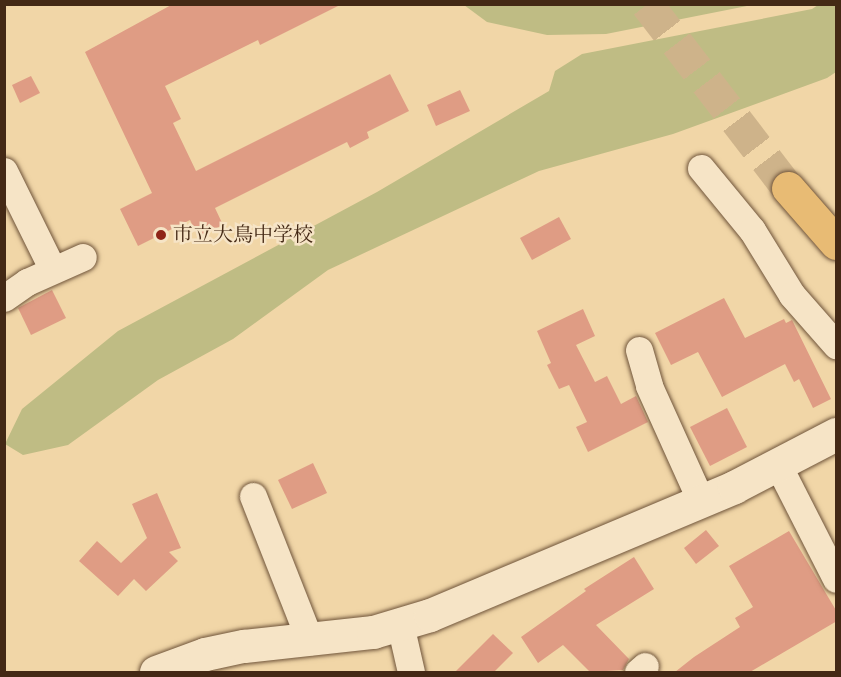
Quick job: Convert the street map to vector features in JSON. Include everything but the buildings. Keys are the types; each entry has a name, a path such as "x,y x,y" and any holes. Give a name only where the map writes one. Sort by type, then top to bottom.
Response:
{"highway":[{"path":"788,188 837,243"}],"street":[{"path":"701,168 752,230 792,295 837,345"},
{"path":"4,171 53,270"},
{"path":"4,298 27,282 83,257"},
{"path":"639,351 649,386 701,501"},
{"path":"156,672 205,654 244,646 310,641 373,632 400,624 499,588 701,501 837,434"},
{"path":"777,464 837,579"},
{"path":"253,496 310,641"},
{"path":"400,624 411,672"}],"shaded area":[{"path":"464,5 752,5 606,34 547,35 487,22"},
{"path":"818,5 836,5 836,72 827,78 673,134 539,171 328,270 233,339 158,380 68,445 23,455 5,444 22,409 118,331 377,192 549,91 555,71 582,54 812,9"}],"tunnel":[{"path":"647,4 788,188"}],"place":[{"name":"市立大鳥中学校","path":"161,235"}]}
